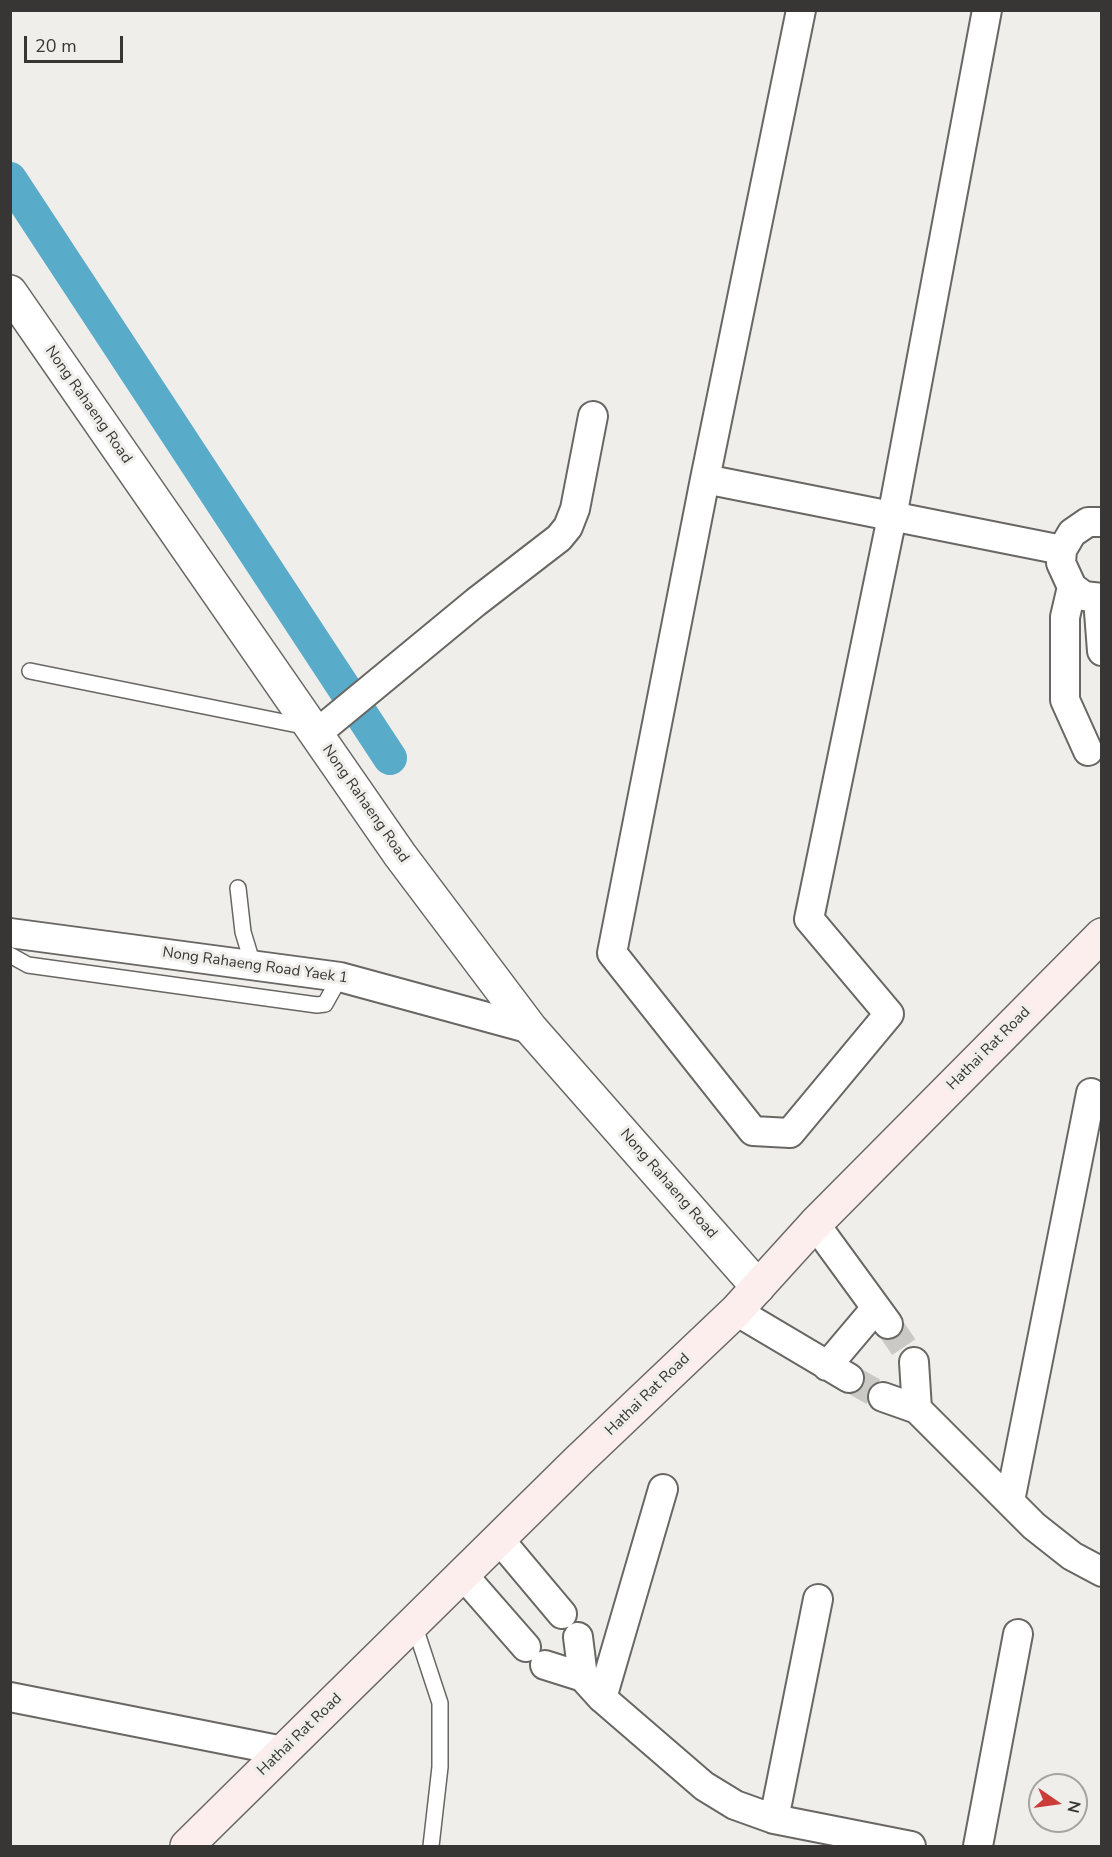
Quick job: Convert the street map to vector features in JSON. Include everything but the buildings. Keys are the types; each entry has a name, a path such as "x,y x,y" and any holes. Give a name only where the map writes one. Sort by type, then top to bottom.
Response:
{"main road":[{"name":"Hathai Rat Road","path":"186,1846 499,1539 736,1311 815,1224 1101,935"}],"street":[{"path":"801,10 705,478 612,953 753,1131 790,1133 889,1014 809,919 892,517 987,10"},
{"name":"Nong Rahaeng Road","path":"10,292 400,855 531,1029 758,1287"},
{"path":"313,731 559,538 568,527 575,509 593,416"},
{"path":"705,478 1062,550"},
{"path":"1101,522 1088,522 1072,533 1062,550 1061,563 1072,587 1084,596 1100,599 1101,651"},
{"path":"1072,587 1065,617 1065,700 1088,751"},
{"name":"Nong Rahaeng Road Yaek 1","path":"10,933 340,976 531,1029"},
{"path":"1010,1501 1090,1093"},
{"path":"736,1311 838,1372 882,1316 815,1224"},
{"path":"914,1362 917,1409"},
{"path":"883,1397 917,1409 1034,1526 1072,1556 1101,1572"},
{"path":"602,1698 663,1489"},
{"path":"499,1539 562,1614"},
{"path":"462,1575 536,1656 583,1677 602,1698 704,1786 735,1805 774,1819 911,1846"},
{"path":"774,1819 818,1599"},
{"path":"978,1846 1018,1634"},
{"path":"578,1637 583,1677"},
{"path":"10,1697 284,1751"}],"lane":[{"path":"30,671 313,731"},
{"path":"238,888 243,932 253,965"},
{"path":"10,955 28,965 317,1005 325,1004 340,976"},
{"path":"414,1624 440,1703 440,1767 431,1846"}],"waterway":[{"path":"10,179 390,758"}],"tunnel":[{"path":"888,1324 914,1362"},
{"path":"849,1378 883,1397"}]}
